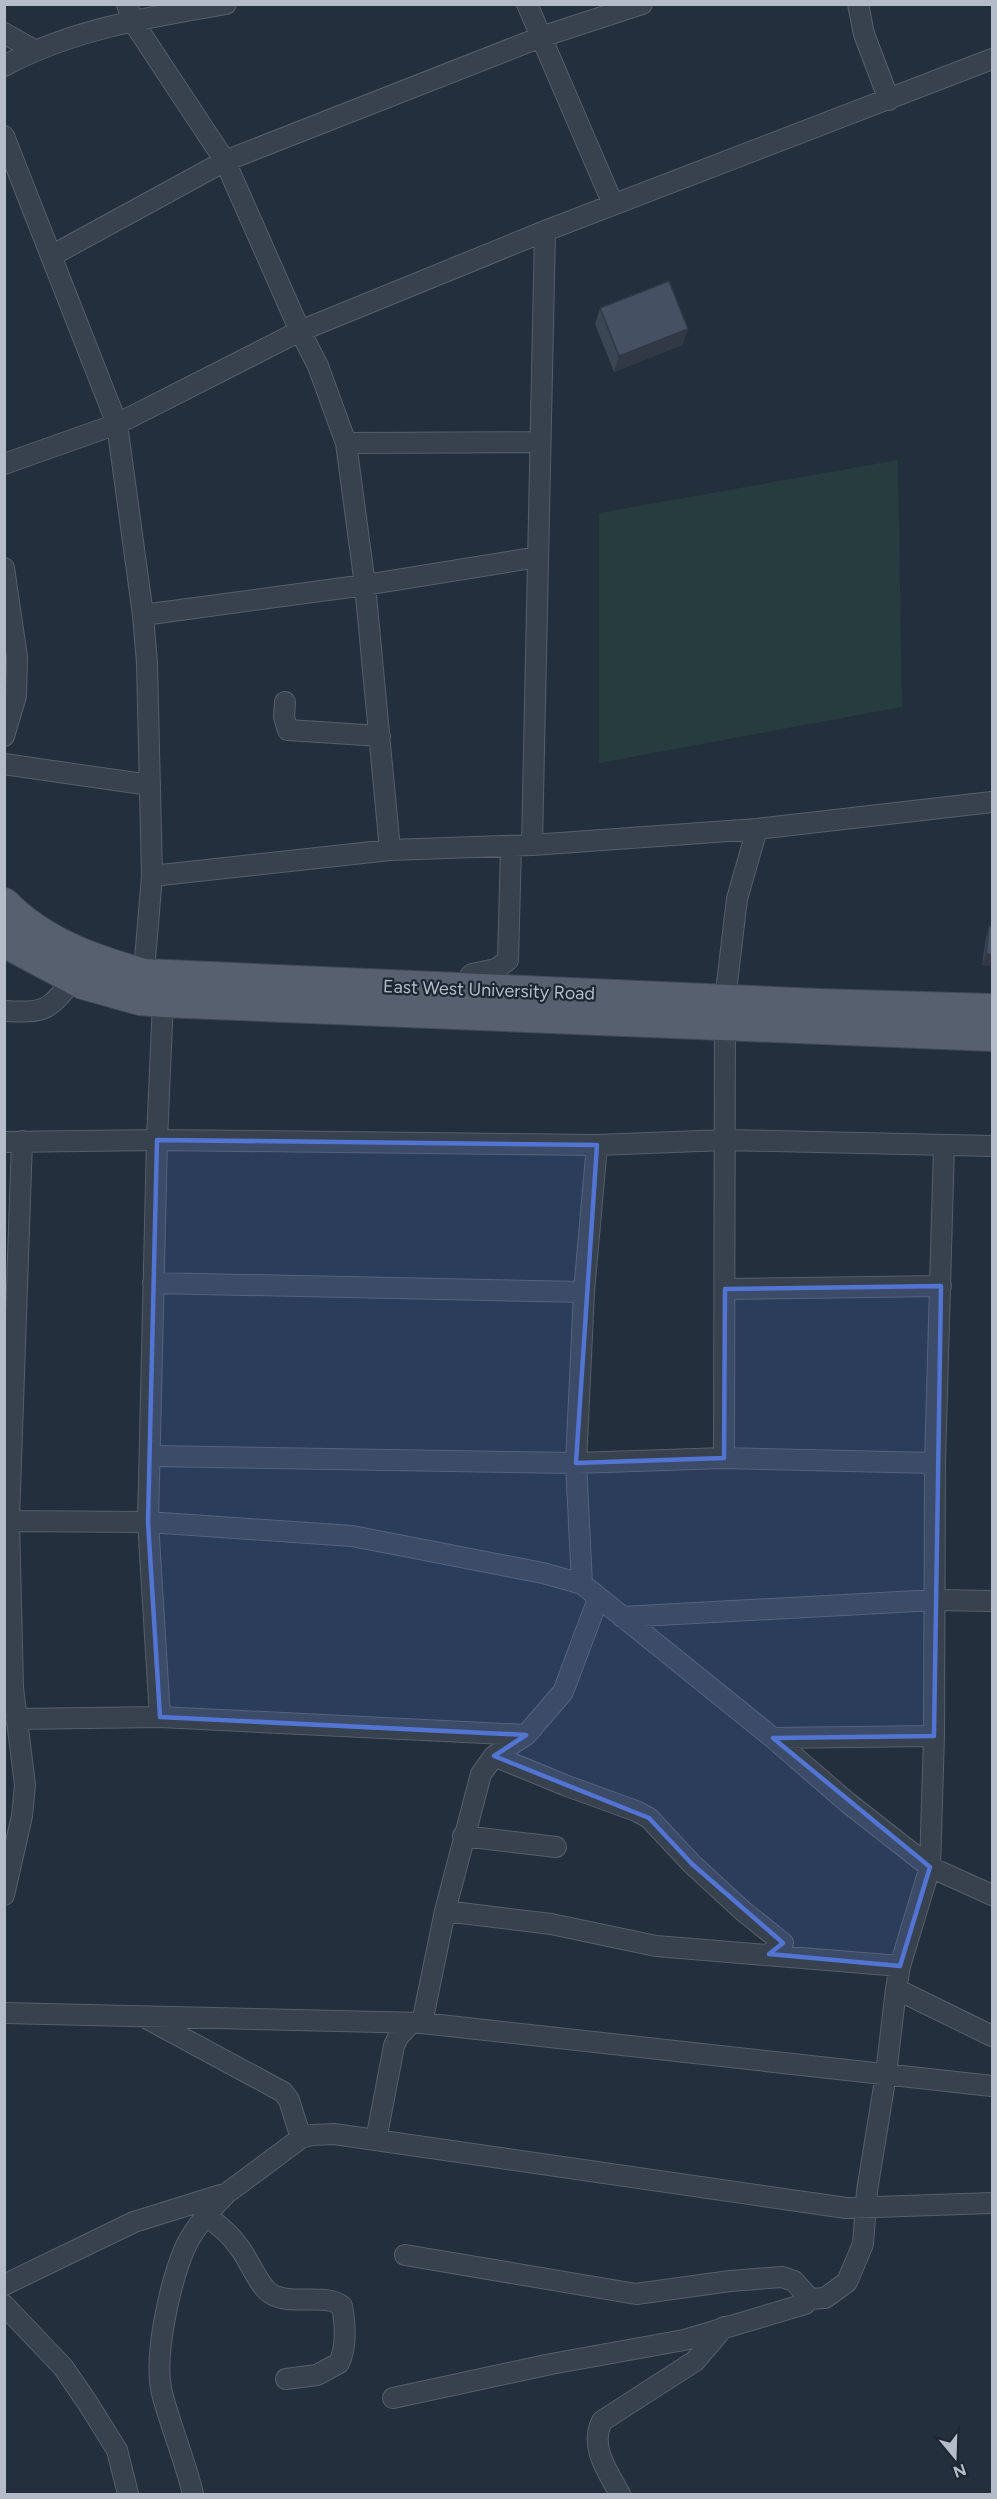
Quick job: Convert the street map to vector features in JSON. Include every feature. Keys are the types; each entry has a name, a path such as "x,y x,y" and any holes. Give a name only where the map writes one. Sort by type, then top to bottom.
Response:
{"main road":[{"name":"East West University Road","path":"4,904 47,939 113,966 149,991 725,1012 993,1010"},
{"name":"East West University Road","path":"4,941 74,979 106,991 461,988 993,1035"}],"street":[{"path":"4,66 34,50 130,12 226,4"},
{"path":"527,4 613,204"},
{"path":"51,256 225,161 541,37 642,4"},
{"path":"858,4 864,34 889,100"},
{"path":"130,12 225,161 300,331 318,366 346,443 365,585 390,850"},
{"path":"4,33 34,50"},
{"path":"4,464 117,424 300,331 613,204 993,59"},
{"path":"4,136 117,424 143,615 152,876 149,991 157,1140 148,1522 160,1717"},
{"path":"532,845 545,231"},
{"path":"346,443 540,442"},
{"path":"143,615 365,585 538,556"},
{"path":"4,568 17,657 16,696 4,736"},
{"path":"285,702 284,717 288,730 380,736"},
{"path":"4,764 150,785"},
{"path":"152,876 390,850 532,845 757,830 993,802"},
{"path":"724,1458 725,1012 737,898 757,830"},
{"path":"461,988 471,974 496,969 508,960 511,846"},
{"path":"4,1011 38,1012 45,1010 74,979"},
{"path":"6,1883 22,1816 25,1785 13,1729 7,1520 13,1142 157,1140 597,1144 725,1140 993,1146"},
{"path":"582,1584 576,1463 584,1292 597,1144"},
{"path":"393,2398 550,2364 684,2340 805,2304 810,2299 825,2298 847,2282 863,2244 867,2191 886,2074 900,1965 930,1867 934,1736 935,1463 944,1145"},
{"path":"153,1282 584,1292"},
{"path":"725,1290 941,1286"},
{"path":"151,1456 576,1463 724,1458 935,1463"},
{"path":"7,1520 148,1522 352,1536 543,1573 582,1584 773,1738 847,1802 930,1867 993,1895"},
{"path":"376,2140 394,2046 398,2037 417,2023 463,1836 481,1774 494,1756 526,1735 564,1692 598,1599"},
{"path":"622,1617 935,1600 993,1601"},
{"path":"13,1729 160,1717 526,1735"},
{"path":"773,1738 934,1736"},
{"path":"494,1756 649,1818 692,1864 743,1911 783,1943 769,1954"},
{"path":"463,1836 556,1847"},
{"path":"445,1911 551,1924 656,1946 900,1965"},
{"path":"896,1989 993,2036"},
{"path":"4,2013 417,2023 993,2086"},
{"path":"142,2016 283,2092 289,2100 302,2138"},
{"path":"193,2494 184,2457 162,2391 161,2350 168,2301 184,2248 206,2215 227,2193 302,2138 334,2134 846,2208 993,2203"},
{"path":"4,2285 134,2222 227,2193"},
{"path":"206,2215 227,2232 239,2247 268,2293 284,2299 334,2302 342,2306 343,2350 339,2363 317,2375 286,2379"},
{"path":"405,2255 636,2294 730,2281 782,2277 794,2281 810,2299"},
{"path":"4,2305 63,2367 87,2402 117,2451 128,2494"},
{"path":"620,2494 602,2461 596,2442 602,2421 695,2361 724,2327"}],"highlighted area":[{"path":"157,1140 597,1145 576,1463 724,1458 725,1289 941,1286 934,1736 773,1738 930,1867 900,1966 769,1954 783,1943 692,1864 649,1818 494,1756 526,1735 160,1717 148,1522"}],"green space":[{"path":"898,460 902,707 599,763 599,513"}],"building":[{"path":"669,281 688,329 619,356 600,308"},
{"path":"989,926 993,927 993,955 986,954"}]}
